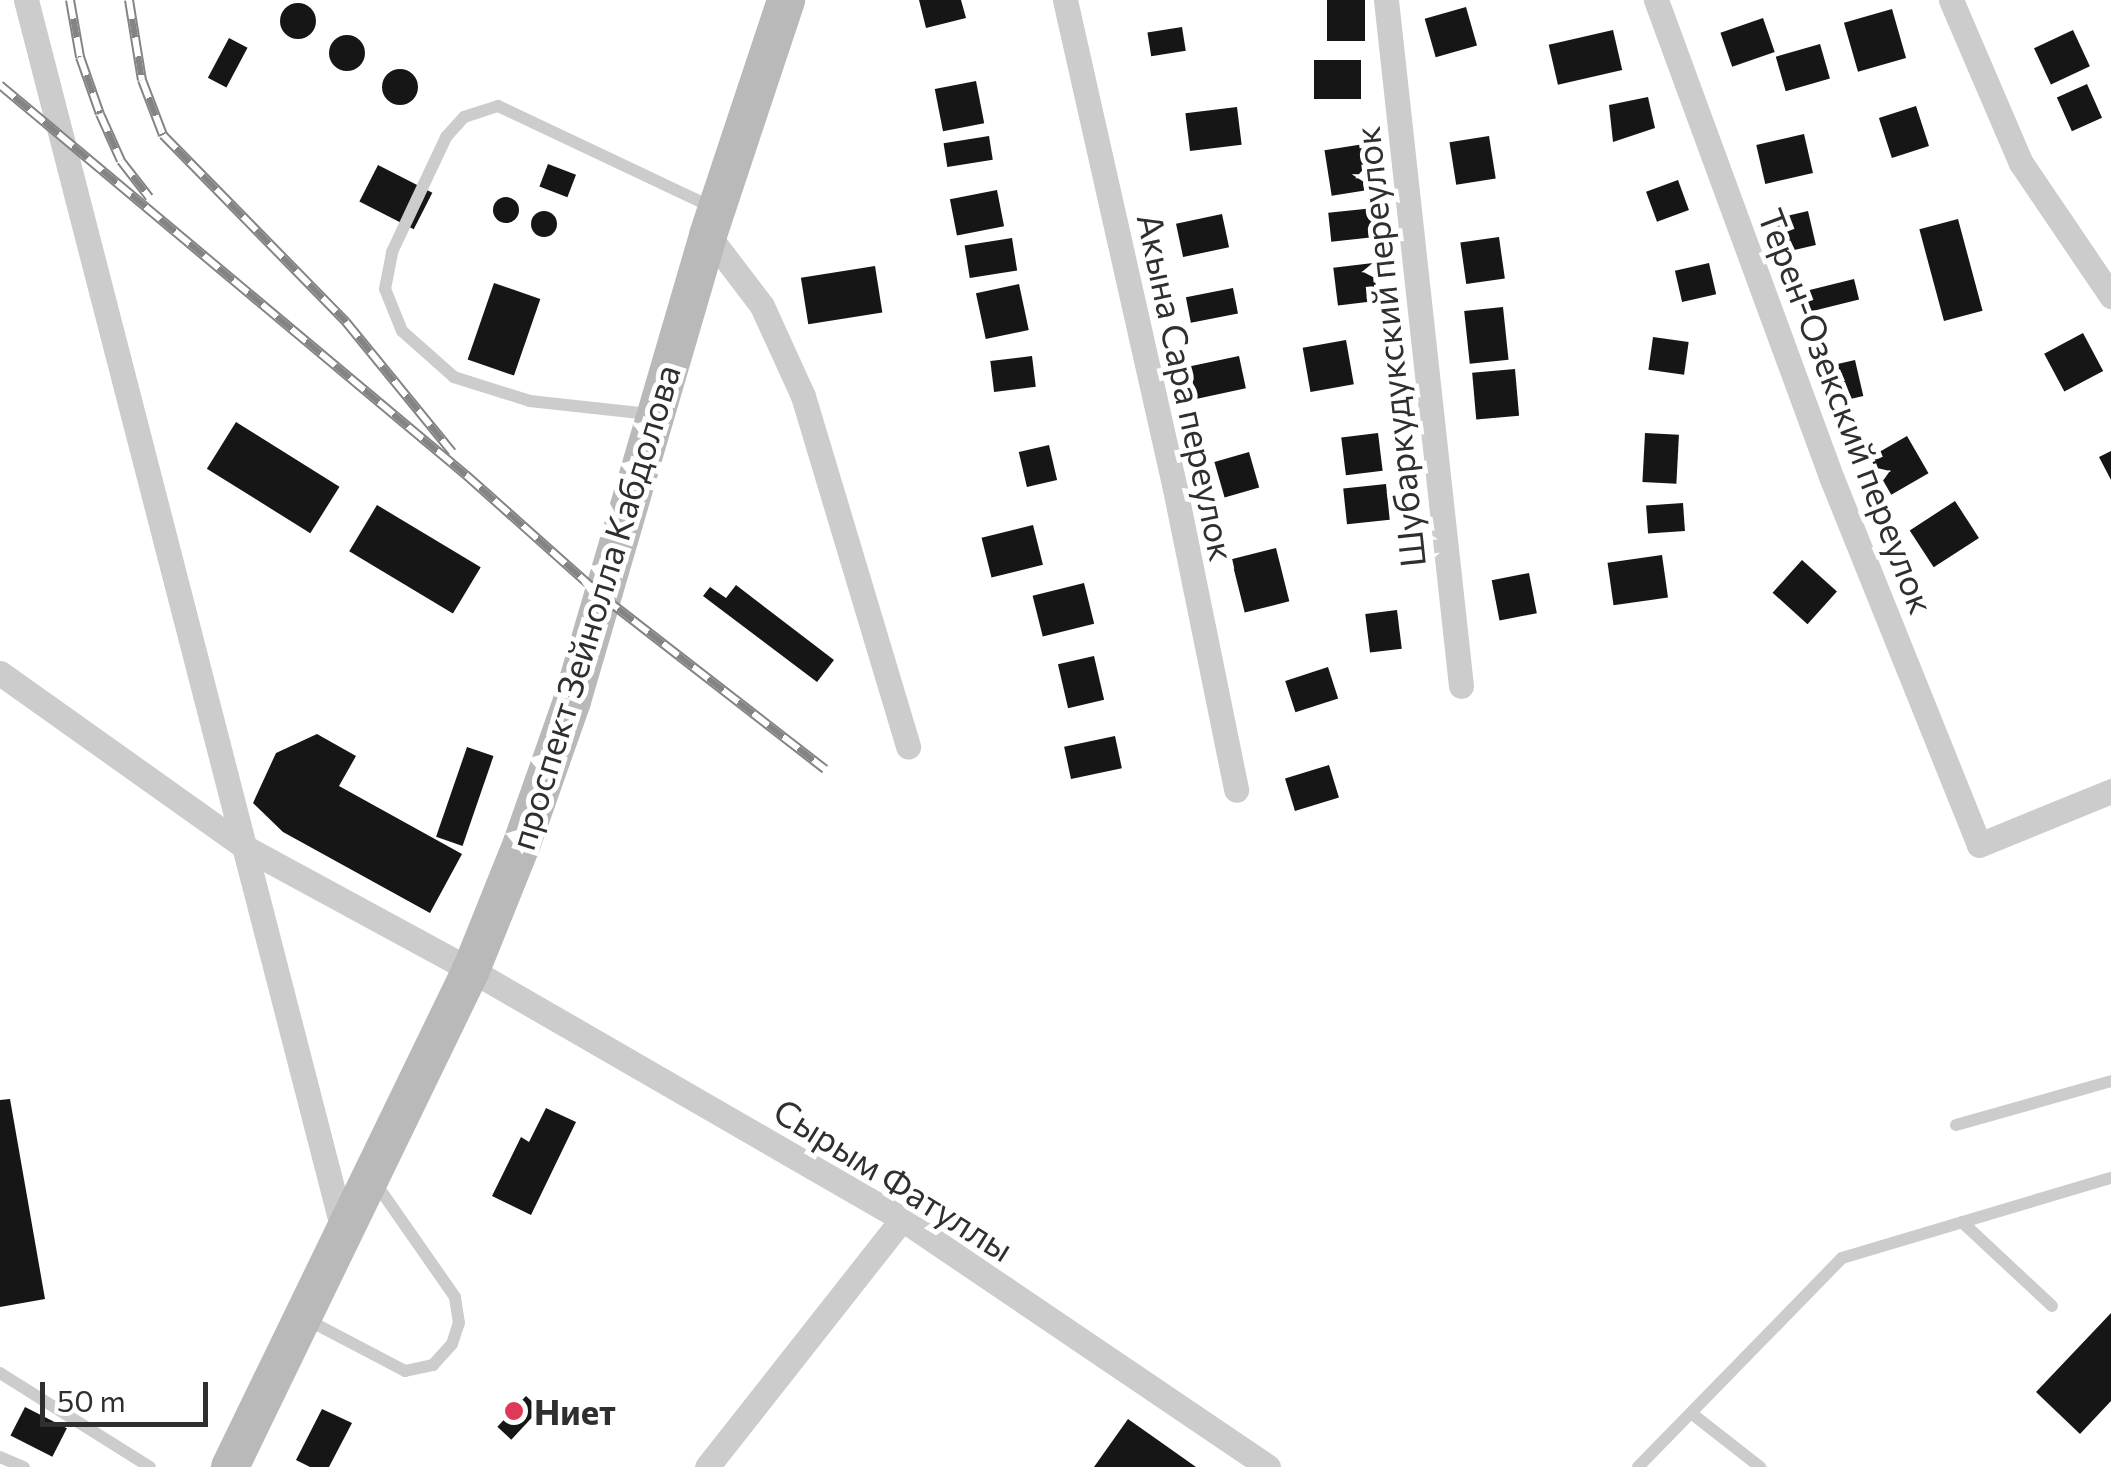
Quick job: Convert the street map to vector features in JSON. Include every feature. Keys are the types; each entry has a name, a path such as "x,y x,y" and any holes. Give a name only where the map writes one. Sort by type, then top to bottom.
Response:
{"main road":[{"name":"проспект Зейнолла Кабдолова","path":"230,1467 471,970 572,701 712,222 786,0"}],"street":[{"path":"26,0 345,1236"},
{"name":"Акына Сара переулок","path":"1065,0 1175,489 1236,790"},
{"name":"Шубаркудукский переулок","path":"1386,0 1461,686"},
{"name":"Терен-Озекский переулок","path":"1656,0 1832,479 1979,845 2111,791"},
{"path":"1951,0 2021,163 2111,296"},
{"path":"712,222 762,306 803,396 908,747"},
{"name":"Сырым Фатуллы","path":"0,673 248,849 471,970 902,1219 1268,1467"},
{"path":"707,1467 902,1219"}],"lane":[{"path":"656,415 530,400 454,376 402,331 385,289 392,252 446,136 464,118 498,106 712,222"},
{"path":"1956,1125 2111,1081"},
{"path":"304,1319 405,1371 434,1365 452,1344 459,1323 455,1297 372,1178"},
{"path":"1638,1467 1842,1258 2111,1178"},
{"path":"1962,1222 2052,1306"},
{"path":"0,1373 150,1467"},
{"path":"1691,1413 1760,1467"},
{"path":"0,1457 24,1467"}],"building":[{"path":"919,0 961,0 966,18 926,28"},
{"path":"1327,0 1365,0 1365,41 1327,41"},
{"path":"298,3 311,8 316,21 311,34 298,39 285,34 280,21 285,8"},
{"path":"1466,7 1477,45 1436,57 1425,19"},
{"path":"1892,9 1906,58 1858,72 1844,23"},
{"path":"1763,18 1775,52 1732,67 1720,33"},
{"path":"1182,27 1186,51 1151,56 1147,32"},
{"path":"1613,30 1622,70 1558,85 1549,45"},
{"path":"2073,30 2090,66 2051,84 2034,48"},
{"path":"347,35 360,40 365,53 360,66 347,71 334,66 329,53 334,40"},
{"path":"229,38 248,48 226,88 208,78"},
{"path":"1820,44 1830,79 1786,91 1776,57"},
{"path":"1314,60 1361,60 1361,99 1314,99"},
{"path":"400,69 413,74 418,87 413,100 400,105 387,100 382,87 387,74"},
{"path":"976,81 984,123 943,131 935,89"},
{"path":"2087,84 2102,118 2072,131 2057,97"},
{"path":"1648,97 1655,128 1613,142 1609,105"},
{"path":"1916,106 1929,146 1892,158 1879,118"},
{"path":"1237,107 1242,145 1190,151 1185,113"},
{"path":"1804,134 1813,173 1765,184 1756,145"},
{"path":"989,136 993,160 947,167 944,143"},
{"path":"1489,136 1496,178 1456,185 1449,142"},
{"path":"1364,144 1371,189 1332,196 1324,150"},
{"path":"548,164 576,175 567,197 539,186"},
{"path":"378,165 432,193 414,229 359,202"},
{"path":"1678,180 1689,210 1657,222 1646,192"},
{"path":"997,190 1004,226 957,235 950,199"},
{"path":"506,197 515,201 519,210 515,219 506,223 497,219 493,210 497,201"},
{"path":"1374,208 1377,237 1331,242 1328,213"},
{"path":"544,211 553,215 557,224 553,233 544,237 535,233 531,224 535,215"},
{"path":"1808,211 1816,245 1773,255 1765,221"},
{"path":"1222,214 1229,247 1183,257 1176,224"},
{"path":"1958,219 1983,311 1944,321 1919,229"},
{"path":"1499,237 1505,279 1466,284 1460,242"},
{"path":"1012,238 1017,271 970,278 965,246"},
{"path":"1373,263 1378,301 1338,306 1333,268"},
{"path":"1709,263 1716,294 1682,302 1675,271"},
{"path":"875,266 882,312 808,324 801,278"},
{"path":"1854,279 1859,299 1806,313 1801,292"},
{"path":"494,283 540,299 514,376 468,360"},
{"path":"1019,284 1029,330 986,339 976,293"},
{"path":"1233,288 1238,314 1191,323 1186,297"},
{"path":"1503,307 1509,360 1470,364 1464,311"},
{"path":"2083,333 2103,371 2064,392 2044,354"},
{"path":"1653,337 1689,342 1684,375 1648,370"},
{"path":"1346,340 1354,384 1310,392 1303,348"},
{"path":"1032,356 1036,387 994,392 990,361"},
{"path":"1239,356 1246,388 1196,399 1189,367"},
{"path":"1855,360 1863,396 1825,405 1817,369"},
{"path":"1515,369 1519,416 1476,420 1472,373"},
{"path":"236,422 339,487 310,533 207,469"},
{"path":"1378,433 1383,471 1346,475 1341,438"},
{"path":"1645,433 1679,435 1676,484 1642,482"},
{"path":"1907,436 1928,473 1891,495 1870,458"},
{"path":"1049,445 1057,480 1027,487 1019,452"},
{"path":"2111,451 2111,480 2099,457"},
{"path":"1249,452 1259,488 1225,497 1214,462"},
{"path":"1386,484 1390,520 1347,524 1343,488"},
{"path":"1955,501 1979,538 1934,567 1910,530"},
{"path":"1683,503 1685,531 1648,534 1646,506"},
{"path":"377,505 481,567 453,614 349,551"},
{"path":"1033,525 1043,565 991,578 982,538"},
{"path":"1276,548 1289,601 1245,612 1231,559"},
{"path":"1662,555 1668,598 1614,605 1608,563"},
{"path":"1802,560 1837,591 1807,624 1773,593"},
{"path":"1529,573 1537,613 1500,620 1492,580"},
{"path":"1084,583 1094,624 1043,637 1033,596"},
{"path":"736,585 834,660 817,682 703,596 710,587 726,598"},
{"path":"1397,610 1402,649 1370,653 1365,614"},
{"path":"1094,656 1104,700 1068,708 1058,664"},
{"path":"1328,667 1338,698 1295,712 1285,681"},
{"path":"317,734 356,756 339,786 462,854 430,913 283,832 253,803 276,753"},
{"path":"1115,736 1122,768 1071,779 1064,747"},
{"path":"467,747 493,756 463,846 436,837"},
{"path":"1329,765 1339,798 1295,811 1285,778"},
{"path":"10,1099 45,1299 0,1307 0,1100"},
{"path":"546,1108 576,1122 531,1215 492,1196 521,1137 529,1142"},
{"path":"2111,1313 2111,1401 2080,1434 2036,1392"},
{"path":"526,1396 540,1409 511,1440 497,1427"},
{"path":"25,1407 67,1428 52,1457 10,1436"},
{"path":"322,1409 352,1423 329,1467 310,1467 296,1460"},
{"path":"1128,1419 1196,1467 1094,1467"}],"railway":[{"path":"70,0 80,57 100,114 121,161 149,197"},
{"path":"129,0 142,80 163,135 346,322 452,452"},
{"path":"0,85 466,475 603,597 825,769"}],"place":[{"name":"Ниет","path":"514,1411"}]}
